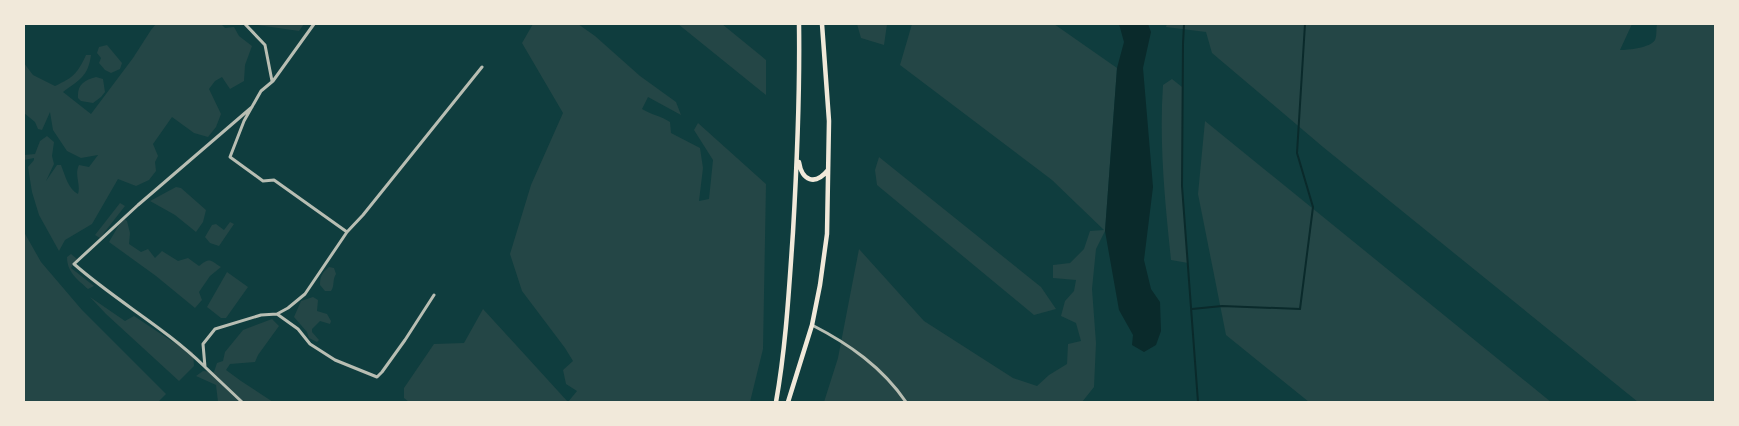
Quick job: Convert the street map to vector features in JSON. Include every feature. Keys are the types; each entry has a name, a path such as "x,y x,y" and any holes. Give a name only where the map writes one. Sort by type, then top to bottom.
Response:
{"main road":[{"path":"776,402 782,373 786,328 797,156 799,24"},
{"path":"788,402 812,325 827,234 829,121 822,24"},
{"path":"797,156 801,172 806,178 815,180 823,176 828,170"}],"street":[{"path":"245,24 265,45 273,81"},
{"path":"314,24 273,81 261,91 244,121 230,157 263,181 274,180 348,232"},
{"path":"204,367 204,344 215,329 261,315 277,314 288,308 305,294 348,232 370,208 482,67"},
{"path":"242,402 173,338 108,292 74,264 138,205 252,107"},
{"path":"277,314 298,329 310,344 335,360 377,377 405,340 434,295"},
{"path":"812,325 840,339 869,360 906,402"}],"shaded area":[{"path":"156,24 221,24 225,28 234,27 239,36 252,46 245,65 244,81 230,89 222,77 215,81 209,89 221,114 216,127 208,137 194,133 172,117 153,144 158,156 155,162 156,171 149,180 136,186 118,179 92,224 65,240 59,251 39,215 32,192 28,167 34,158 24,160 24,155 35,154 40,141 47,136 54,142 52,156 54,164 46,181 57,165 61,165 69,185 78,194 77,172 79,165 89,167 98,155 81,158 67,151 53,130 50,112 42,130 38,129 35,122 24,113 24,63 33,75 55,86 71,77 80,67 86,55 91,55 88,68 82,77 63,92 91,114"},
{"path":"250,24 304,24 299,31"},
{"path":"533,24 578,24 595,36 640,76 676,102 681,115 648,97 642,109 670,122 671,133 700,148 703,168 699,201 709,199 713,160 694,130 698,123 766,184 763,349 750,402 568,402 577,391 566,384 563,370 573,361 522,291 510,254 531,185 563,113 522,43"},
{"path":"678,24 722,24 766,60 766,95"},
{"path":"857,24 887,24 884,45 861,38"},
{"path":"912,24 1054,24 1117,68 1105,231 1096,249 1092,289 1096,343 1094,387 1082,402 824,402 838,358 859,249 924,321 1013,378 1037,386 1049,375 1067,364 1068,344 1081,341 1076,323 1061,316 1065,301 1074,291 1076,280 1053,278 1053,265 1070,263 1084,249 1090,231 1104,230 1052,180 900,65"},
{"path":"1119,24 1148,24 1151,32 1143,68 1153,187 1144,260 1151,289 1160,302 1161,331 1156,345 1144,352 1132,345 1133,335 1119,310 1105,231 1117,68 1124,42"},
{"path":"1167,24 1632,24 1620,50 1628,50 1652,43 1656,38 1657,24 1715,24 1715,402 1638,402 1323,147 1212,53 1206,32 1166,27"},
{"path":"107,45 122,63 120,69 111,73 105,70 99,63 101,58 97,53 99,47"},
{"path":"96,77 103,79 105,92 93,103 81,101 78,98 80,86"},
{"path":"1172,79 1182,87 1182,186 1188,263 1171,260 1163,172 1163,85"},
{"path":"1205,121 1551,402 1309,402 1226,335 1198,194"},
{"path":"879,157 1041,287 1056,309 1034,315 877,185 875,170"},
{"path":"176,187 181,188 206,210 203,222 196,232 175,215 150,201"},
{"path":"120,203 125,206 100,238 95,235"},
{"path":"123,218 127,221 130,233 129,244 141,252 148,249 155,258 162,251 178,261 188,258 199,266 210,260 221,267 210,276 199,292 202,300 195,308 156,276 109,242"},
{"path":"230,222 234,224 219,246 210,243 205,237 212,225 216,224 224,230"},
{"path":"24,232 41,262 82,310 166,394 158,402 24,402"},
{"path":"71,254 77,259 71,268 94,286 88,289 73,275 67,262 67,257"},
{"path":"329,267 334,268 336,274 331,291 325,291 320,285 320,279"},
{"path":"227,272 248,287 226,318 221,318 207,307"},
{"path":"90,297 125,321 134,316 173,342 193,352 194,366 179,381"},
{"path":"313,297 318,300 317,311 327,314 331,321 330,324 320,321 312,329 312,332 319,340 317,342 309,338 307,332 294,317 301,301"},
{"path":"483,309 568,402 409,402 404,398 404,388 434,344 464,343"},
{"path":"272,319 279,326 255,362 230,364 226,370 273,402 218,402 216,385 196,376 203,371 214,372 217,363 223,361 225,352 243,330"}],"waterway":[{"path":"1184,24 1182,186 1198,402"},
{"path":"1192,309 1222,306 1300,309 1313,207 1297,153 1305,24"}]}
